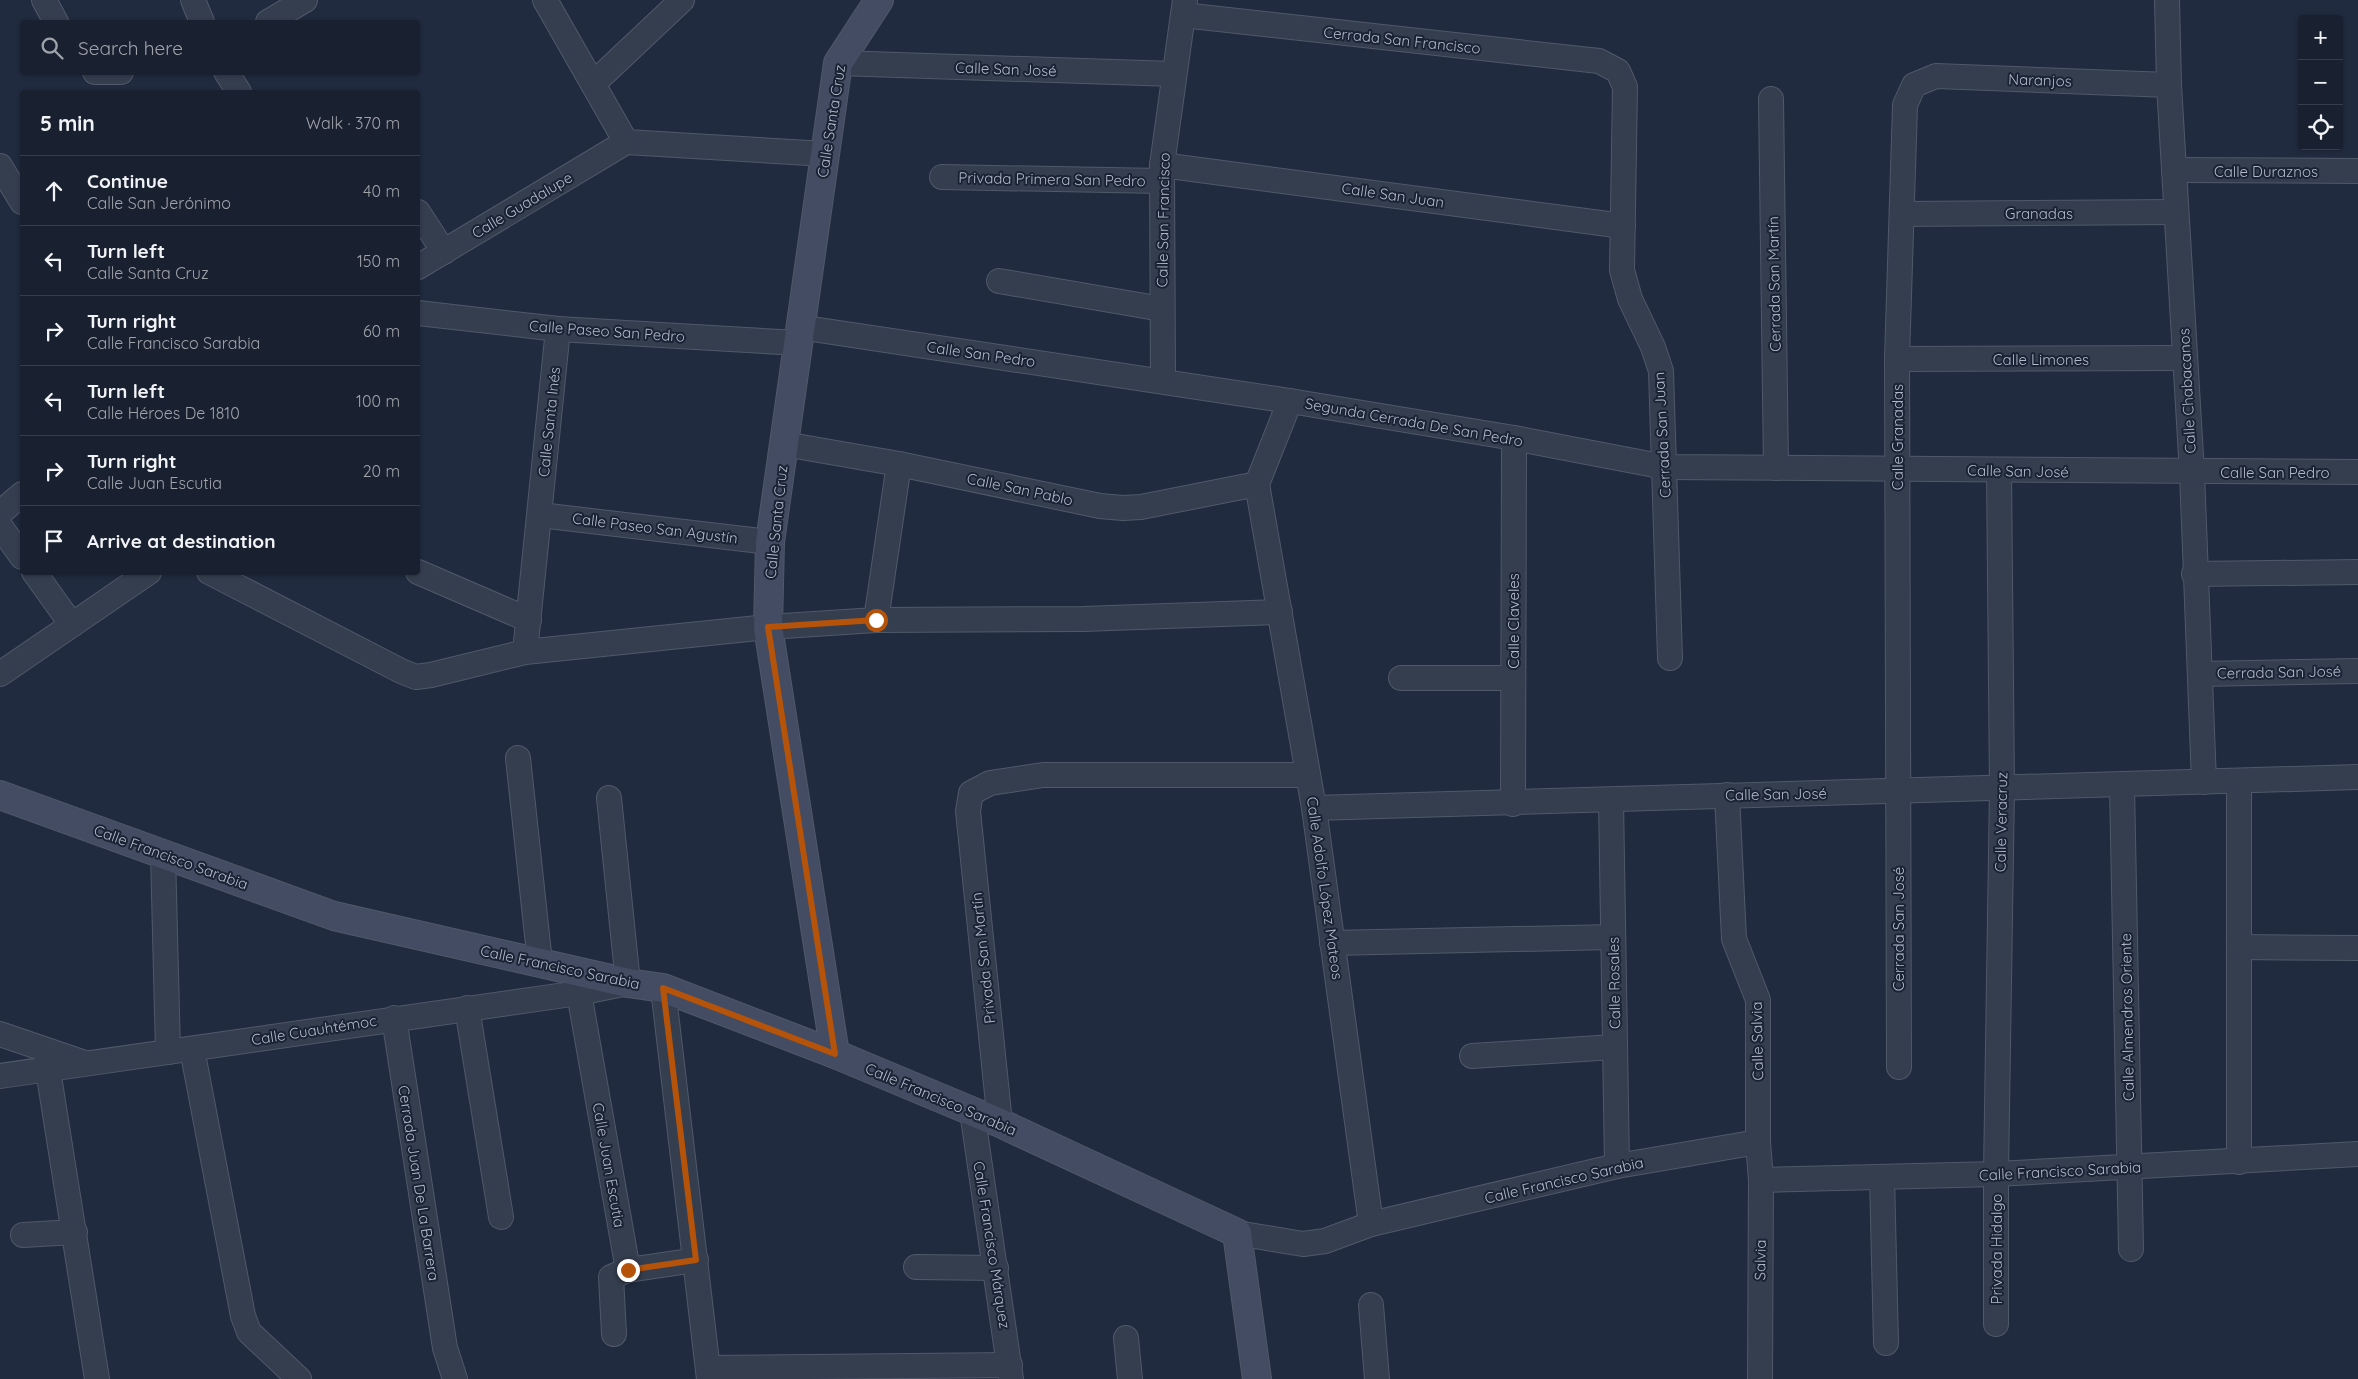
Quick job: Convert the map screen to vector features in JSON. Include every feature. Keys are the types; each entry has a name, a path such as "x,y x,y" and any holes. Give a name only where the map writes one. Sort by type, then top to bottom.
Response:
{"street":[{"path":"44,0 55,20"},
{"path":"193,0 201,20"},
{"path":"271,20 305,0"},
{"path":"545,0 626,142 825,154"},
{"path":"594,83 682,0"},
{"name":"Calle Santa Cruz","path":"835,1054 768,627 770,542 838,63 879,0"},
{"name":"Calle Chabacanos","path":"2166,0 2169,85 2192,472 2194,574 2204,782"},
{"name":"Cerrada San Francisco","path":"1184,8 1599,62 1618,71"},
{"name":"Calle San Francisco","path":"1162,381 1162,173 1184,8"},
{"name":"Calle San José","path":"838,63 1174,74"},
{"name":"Cerrada San Juan","path":"1618,71 1625,87 1622,270 1630,299 1653,347 1660,371 1665,467 1670,658"},
{"path":"228,75 239,90"},
{"name":"Naranjos","path":"1914,85 1936,76 2169,85"},
{"name":"Calle Granadas","path":"1897,792 1897,359 1905,105 1914,85"},
{"name":"Cerrada San Martín","path":"1771,99 1776,468"},
{"name":"Calle Guadalupe","path":"420,266 626,142"},
{"path":"0,166 20,199"},
{"name":"Calle Duraznos","path":"2174,170 2358,172"},
{"name":"Calle San Juan","path":"1162,173 1623,226"},
{"name":"Privada Primera San Pedro","path":"942,177 1162,173"},
{"name":"Granadas","path":"1902,214 2176,212"},
{"path":"420,215 444,252"},
{"path":"999,280 1162,309"},
{"name":"Calle Paseo San Pedro","path":"420,313 558,329 798,335"},
{"name":"Calle Santa Inés","path":"525,652 558,329"},
{"name":"Calle San Pedro","path":"798,335 1162,381"},
{"name":"Calle Limones","path":"1897,359 2185,358"},
{"name":"Segunda Cerrada De San Pedro","path":"1162,381 1290,400 1514,438 1665,467"},
{"path":"1257,484 1290,400"},
{"name":"Calle Claveles","path":"1513,804 1514,438"},
{"name":"Calle San Pablo","path":"784,444 899,464 1100,506 1123,508 1141,507 1257,484"},
{"path":"876,620 899,464"},
{"name":"Calle San José","path":"1665,467 2192,472"},
{"name":"Calle Veracruz","path":"1996,1174 2002,789 1999,470"},
{"name":"Calle San Pedro","path":"2192,472 2358,472"},
{"name":"Calle Adolfo López Mateos","path":"1257,484 1314,808 1371,1224"},
{"path":"0,513 20,496"},
{"name":"Calle Paseo San Agustín","path":"540,515 770,542"},
{"path":"0,526 20,554"},
{"path":"2194,574 2358,572"},
{"path":"420,573 529,620"},
{"path":"36,575 72,625"},
{"path":"0,674 145,575"},
{"path":"215,575 401,672 416,677 431,676 525,652 768,627 876,620 1083,619 1280,612"},
{"name":"Cerrada San José","path":"2200,674 2358,670"},
{"path":"1401,678 1513,678"},
{"path":"518,758 540,963"},
{"name":"Privada San Martín","path":"1000,1122 968,811 971,793 990,783 1043,775 1308,775"},
{"path":"2239,1162 2239,781 2358,777"},
{"name":"Calle San José","path":"1314,808 1513,804 1727,795 1897,792 2239,781"},
{"name":"Calle Almendros Oriente","path":"2122,785 2131,1249"},
{"name":"Cerrada San José","path":"1897,792 1899,1067"},
{"name":"Calle Francisco Sarabia","path":"0,795 334,916 628,983 663,988 835,1054 1000,1122 1237,1233 1303,1244 1326,1241 1371,1224 1617,1166 1758,1142"},
{"name":"Calle Salvia","path":"1727,795 1734,939 1739,958 1758,1000 1758,1142"},
{"path":"609,798 628,983"},
{"name":"Calle Rosales","path":"1611,800 1617,1166"},
{"path":"163,854 168,1052"},
{"path":"1332,943 1613,937"},
{"path":"2239,947 2358,948"},
{"name":"Calle Cuauhtémoc","path":"0,1076 89,1065 394,1018 578,993 628,983"},
{"path":"663,988 708,1373 1011,1372"},
{"name":"Calle Juan Escutia","path":"578,993 628,1270"},
{"path":"467,1008 501,1217"},
{"name":"Cerrada Juan De La Barrera","path":"394,1018 445,1348 455,1379"},
{"path":"0,1034 89,1065"},
{"path":"1472,1056 1614,1047"},
{"path":"192,1049 243,1316 249,1332 299,1379"},
{"path":"48,1070 97,1379"},
{"name":"Calle Francisco Márquez","path":"972,1111 1011,1372"},
{"name":"Salvia","path":"1758,1142 1761,1180 1760,1379"},
{"name":"Calle Francisco Sarabia","path":"1761,1180 1996,1174 2358,1154"},
{"name":"Privada Hidalgo","path":"1996,1174 1996,1324"},
{"path":"1882,1177 1886,1343"},
{"path":"22,1235 75,1232"},
{"path":"1237,1233 1257,1379"},
{"path":"614,1334 611,1277 628,1270 696,1260"},
{"path":"916,1267 996,1268"},
{"path":"1370,1305 1377,1379"},
{"path":"1126,1338 1130,1379"}],"route":[{"path":"628,1270 696,1260 663,988 835,1054 768,627 876,620"}]}
